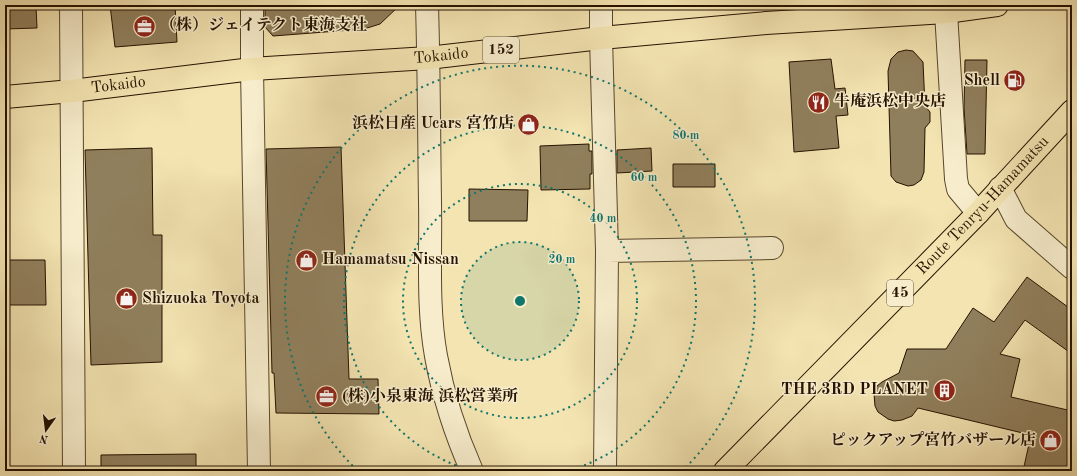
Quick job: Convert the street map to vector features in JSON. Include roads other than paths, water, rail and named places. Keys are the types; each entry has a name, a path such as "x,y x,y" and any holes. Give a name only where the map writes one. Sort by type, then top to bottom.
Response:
{"main road":[{"name":"Tokaido","path":"5,97 72,91 252,69 428,58 600,38 945,8 997,5"},
{"name":"Route Tenryu-Hamamatsu","path":"725,471 978,213 1072,111"}],"street":[{"path":"72,5 74,471"},
{"path":"252,5 259,471"},
{"path":"427,5 433,333 437,362 446,399 461,446 472,471"},
{"path":"600,5 607,251 605,471"},
{"path":"945,8 956,179 958,190 978,213"},
{"path":"1000,188 1016,219 1072,268"},
{"path":"607,251 772,248"}],"place":[{"name":"（株）ジェイテクト東海支社","path":"145,26"},
{"name":"Shell","path":"1015,81"},
{"name":"牛庵浜松中央店","path":"819,102"},
{"name":"浜松日産 Ucars 宮竹店","path":"529,124"},
{"name":"Hamamatsu Nissan","path":"306,260"},
{"name":"Shizuoka Toyota","path":"126,299"},
{"name":"THE 3RD PLANET","path":"944,390"},
{"name":"(株)小泉東海 浜松営業所","path":"327,397"},
{"name":"ピックアップ宮竹バザール店","path":"1051,441"}]}
